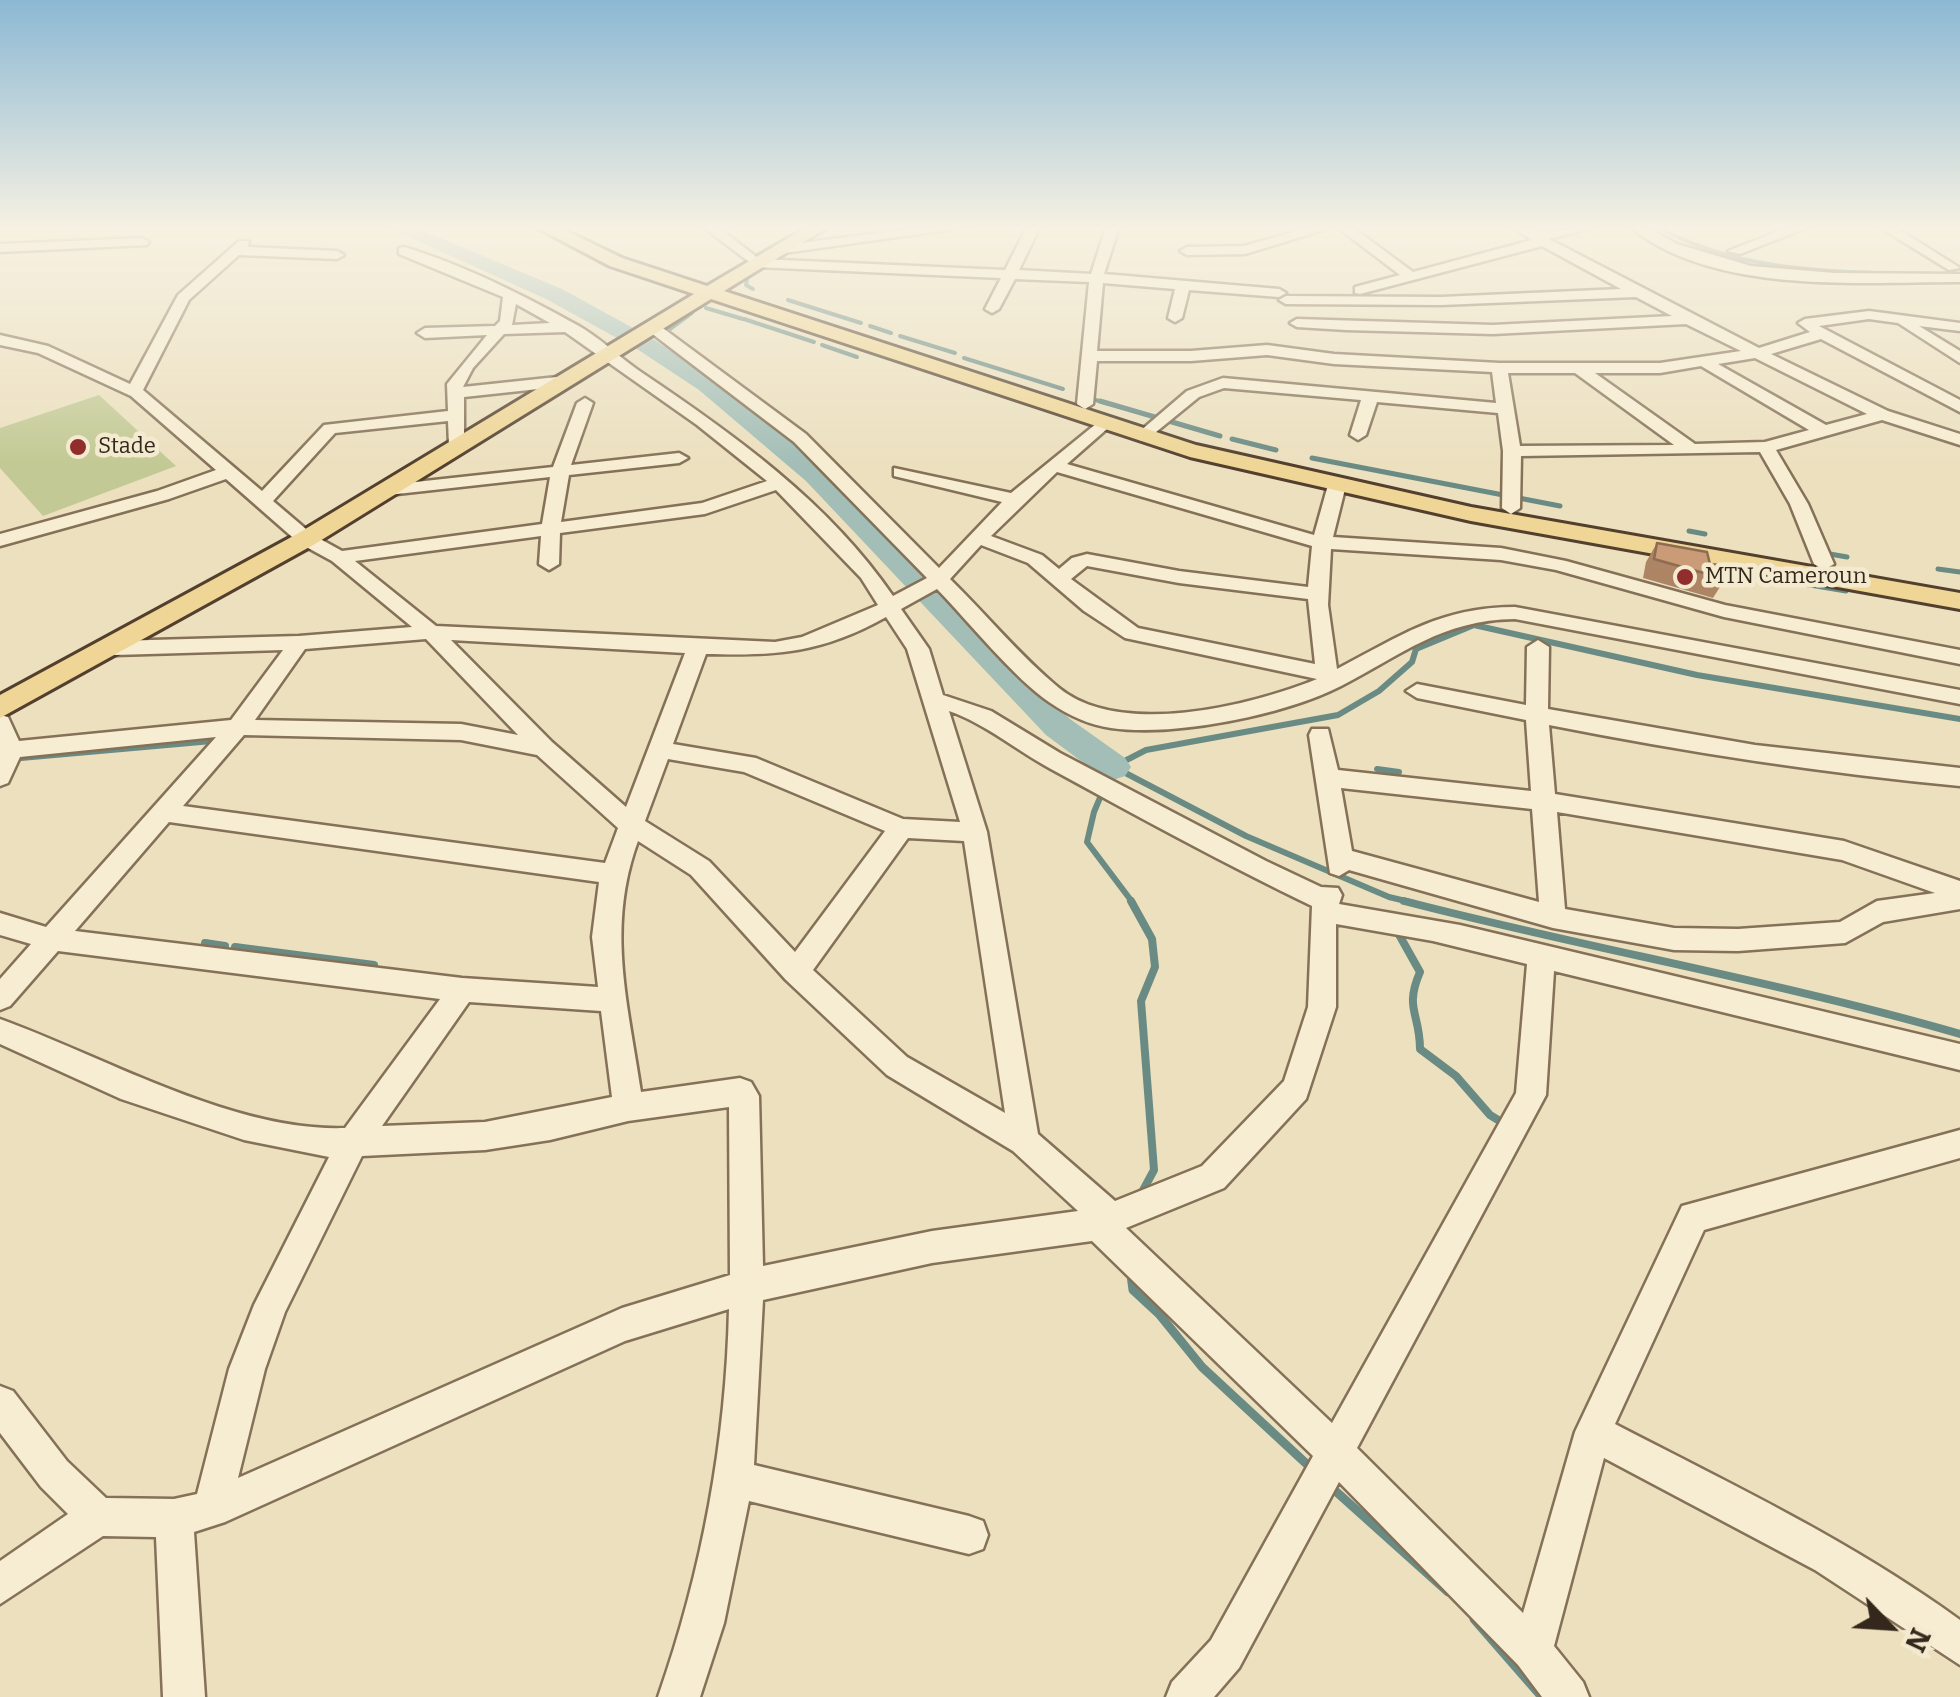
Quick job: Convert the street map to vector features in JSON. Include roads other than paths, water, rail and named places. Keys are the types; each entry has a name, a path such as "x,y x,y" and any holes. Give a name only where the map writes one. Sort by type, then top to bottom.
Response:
{"main road":[{"path":"0,708 115,648 306,539 683,306"},
{"path":"757,306 1102,424 1153,430 1511,508 1824,564 1960,583"},
{"path":"763,306 1337,485 1642,547 1960,601"}],"street":[{"path":"134,392 177,306"},
{"path":"458,444 454,392 467,365 507,322 509,306"},
{"path":"532,306 609,351 780,483 800,509 896,603 936,701 974,832 1024,1141"},
{"path":"1085,404 1095,306"},
{"path":"1175,318 1178,306"},
{"path":"1288,306 1305,354"},
{"path":"1665,306 1882,414 1960,440"},
{"path":"1960,326 1894,317 1845,316 1804,323 1960,407"},
{"path":"1894,317 1960,358"},
{"path":"1297,323 1492,332 1598,328 1688,319"},
{"path":"425,333 570,326"},
{"path":"647,328 800,438 933,582 1051,694 1076,710 1110,721 1176,720 1291,696 1440,620 1488,612 1960,697"},
{"path":"1092,356 1192,356 1246,350 1334,360 1499,368 1660,368 1758,353 1824,333"},
{"path":"0,340 42,349 134,392 306,539 339,557 431,632 544,748 630,824 700,868 796,972 896,1066 1024,1141 1333,1450 1549,1681"},
{"path":"1706,363 1825,432"},
{"path":"1499,368 1512,451 1511,508"},
{"path":"1580,368 1692,450"},
{"path":"454,392 557,382"},
{"path":"1153,430 1193,394 1222,383 1508,409"},
{"path":"1358,435 1370,397"},
{"path":"549,564 550,529 560,472 584,403"},
{"path":"262,502 330,429 454,414"},
{"path":"1512,451 1766,447 1882,414"},
{"path":"115,648 299,643 431,632 698,647 775,649 806,643 836,634 933,582 1015,499 1102,424"},
{"path":"1766,447 1799,504 1824,564"},
{"path":"388,490 679,458"},
{"path":"1056,466 1319,542 1501,554 1558,565 1724,611 1887,640 1960,658"},
{"path":"0,540 163,495 228,472"},
{"path":"900,472 1015,499"},
{"path":"339,557 719,505 780,483"},
{"path":"1329,678 1316,594 1319,542 1337,485"},
{"path":"979,538 1034,558 1104,616 1132,633 1329,678"},
{"path":"1059,579 1078,562 1088,560 1316,594"},
{"path":"0,998 238,726 299,643"},
{"path":"628,1107 605,937 613,874 698,647"},
{"path":"1538,647 1537,715 1553,917"},
{"path":"1417,691 1819,762 1960,777"},
{"path":"936,701 975,710 1052,759 1326,903 1960,1057"},
{"path":"0,723 12,750 0,776"},
{"path":"12,750 238,726 461,732 544,748"},
{"path":"1320,735 1330,778 1340,862 1553,917 1674,939 1738,940 1846,932 1877,912 1960,900"},
{"path":"658,748 748,764 900,828 974,832"},
{"path":"1330,778 1542,801 1844,851 1960,892"},
{"path":"164,812 613,874"},
{"path":"796,972 900,828"},
{"path":"0,1584 98,1517 193,1513 622,1325 750,1286 932,1247 1104,1221 1212,1177 1296,1089 1322,1007 1326,903"},
{"path":"0,924 51,938 462,990 612,1000"},
{"path":"1187,1697 1225,1654 1530,1094 1541,957"},
{"path":"184,1697 193,1513 270,1305 353,1142 462,990"},
{"path":"0,1032 120,1086 194,1112 322,1144 485,1136 734,1090 744,1096 750,1286 736,1480 716,1578 679,1697"},
{"path":"1549,1681 1594,1432 1693,1217 1960,1144"},
{"path":"0,1404 54,1474 98,1517"},
{"path":"1594,1432 1833,1561 1960,1645"},
{"path":"736,1480 969,1535"}],"waterway":[{"path":"576,306 645,344 707,385 815,475 1058,727 1113,767"},
{"path":"808,306 861,323"},
{"path":"706,308 743,319"},
{"path":"662,335 692,313"},
{"path":"744,319 814,342"},
{"path":"870,326 891,333"},
{"path":"900,336 955,353"},
{"path":"822,345 857,357"},
{"path":"964,358 1063,389"},
{"path":"1089,398 1109,404"},
{"path":"1100,401 1220,436"},
{"path":"1232,439 1276,450"},
{"path":"1312,458 1560,506"},
{"path":"1689,531 1705,534"},
{"path":"1830,554 1847,557"},
{"path":"1714,569 1846,591"},
{"path":"1938,569 1960,572"},
{"path":"1133,903 1087,842 1094,812 1113,767 1146,750 1338,715 1379,691 1412,662 1416,649 1474,625 1697,675 1960,719"},
{"path":"21,758 212,741"},
{"path":"1114,767 1246,836 1389,897 1414,903"},
{"path":"1377,769 1399,772"},
{"path":"1131,901 1152,939 1155,967 1141,1001 1154,1170 1141,1194"},
{"path":"1404,901 1960,1034"},
{"path":"1397,931 1420,972 1413,995 1420,1049 1456,1076 1490,1115 1503,1123"},
{"path":"205,943 225,946"},
{"path":"235,947 374,965"},
{"path":"1131,1275 1133,1290 1159,1314 1202,1367 1311,1468"},
{"path":"1331,1487 1448,1592"},
{"path":"1474,1619 1542,1697"}],"place":[{"name":"Stade","path":"78,447"},
{"name":"MTN Cameroun","path":"1685,577"}]}
